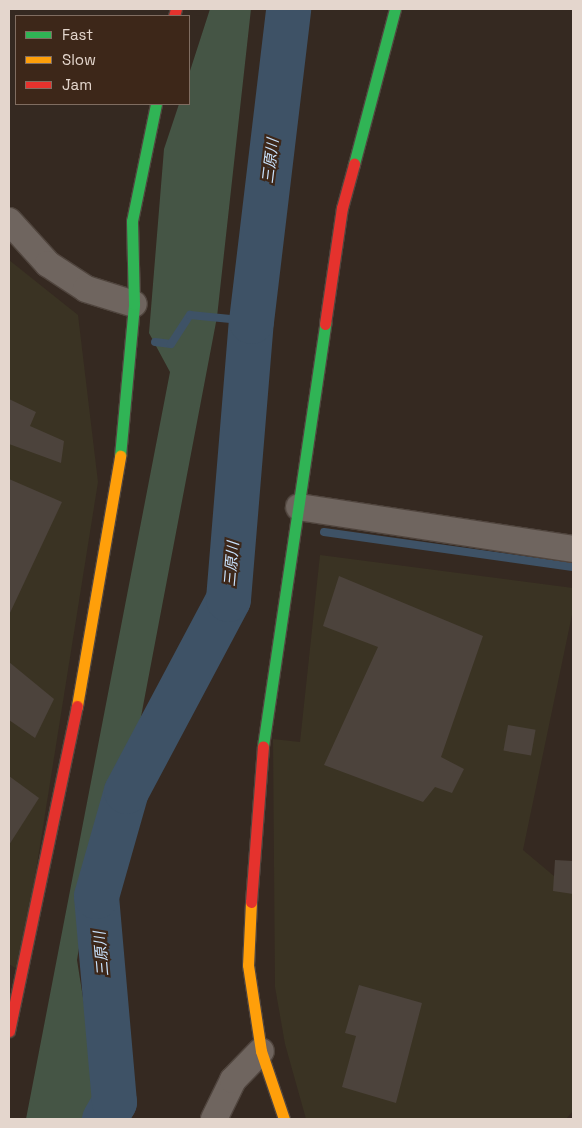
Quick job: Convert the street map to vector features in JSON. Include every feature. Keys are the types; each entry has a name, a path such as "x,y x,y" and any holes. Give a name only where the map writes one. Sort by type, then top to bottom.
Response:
{"street":[{"path":"284,1119 260,1051 248,965 257,788 342,208 395,9"},
{"path":"9,1032 13,988 94,624 123,436 134,304 132,221 156,105"},
{"path":"9,221 48,264 86,289 134,304"},
{"path":"299,508 573,549"},
{"path":"214,1119 233,1080 260,1051"}],"shaded area":[{"path":"9,260 78,315 98,482 20,971 9,964"},
{"path":"320,555 573,588 573,610 523,850 573,892 573,1111 566,1119 306,1119 285,1044 275,987 273,739 300,742"}],"green space":[{"path":"210,9 251,9 217,317 136,743 119,781 89,887 77,960 99,1099 91,1119 26,1119 170,372 149,333 164,149 179,105 190,105 190,71"}],"building":[{"path":"9,399 36,412 30,426 64,441 61,463 9,444"},
{"path":"9,479 62,502 9,615"},
{"path":"339,576 483,636 441,757 464,769 452,793 435,787 423,802 324,765 378,647 323,626"},
{"path":"9,662 54,699 35,738 9,720"},
{"path":"508,725 536,730 531,755 503,751"},
{"path":"9,776 39,798 9,845"},
{"path":"555,860 573,861 573,894 553,891"},
{"path":"359,985 422,1003 396,1103 342,1087 356,1036 345,1033"}],"waterway":[{"name":"三原川","path":"104,1119 114,1102 96,896 126,791 228,599 251,321 288,9"},
{"path":"155,342 171,344 190,315 251,321"},
{"path":"324,532 573,567"}],"traffic: fast":[{"path":"354,164 395,9"},
{"path":"120,456 134,304 132,221 156,105"},
{"path":"263,746 325,324"}],"traffic: slow":[{"path":"77,706 120,456"},
{"path":"251,902 248,965 261,1051 284,1119"}],"traffic: jam":[{"path":"174,15 176,9"},
{"path":"325,324 342,208 354,164"},
{"path":"9,1031 77,706"},
{"path":"251,902 263,746"}]}
